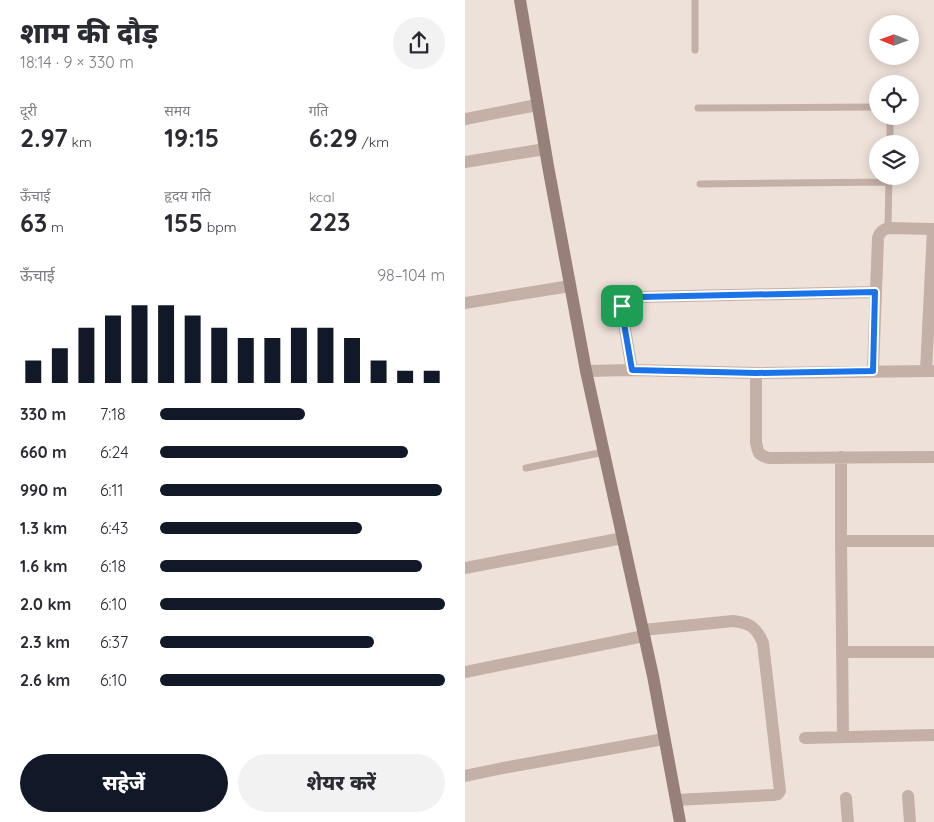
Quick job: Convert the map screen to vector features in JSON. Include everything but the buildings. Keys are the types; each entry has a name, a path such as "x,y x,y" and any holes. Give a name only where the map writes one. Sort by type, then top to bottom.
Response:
{"street":[{"path":"520,0 570,286 644,633 680,822"},
{"path":"465,119 537,105"},
{"path":"465,162 545,149"},
{"path":"587,371 632,370 756,373 930,371 933,229 888,228 883,230 878,238 873,371"},
{"path":"465,303 570,286"},
{"path":"632,370 622,306 632,298 875,292"},
{"path":"756,373 755,442 758,452 762,456 769,458 934,456"},
{"path":"841,457 843,737"},
{"path":"465,568 623,538"},
{"path":"841,541 934,541"},
{"path":"465,672 644,633 733,621 744,622 759,634 763,644 780,791 778,794 773,795 676,800"},
{"path":"842,652 934,652"},
{"path":"805,738 934,735"},
{"path":"465,776 665,739"},
{"path":"909,796 910,822"},
{"path":"846,798 848,822"}],"lane":[{"path":"695,0 695,50"},
{"path":"698,108 869,107"},
{"path":"700,184 869,180"},
{"path":"888,228 889,185"},
{"path":"526,468 604,452"}],"route":[{"path":"875,292 873,371 756,373 632,370 622,306 632,298 640,297 875,292"}]}
